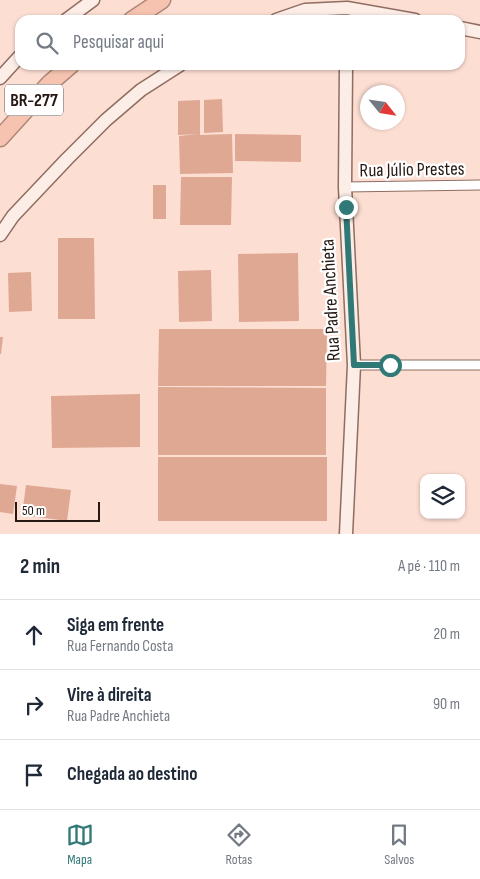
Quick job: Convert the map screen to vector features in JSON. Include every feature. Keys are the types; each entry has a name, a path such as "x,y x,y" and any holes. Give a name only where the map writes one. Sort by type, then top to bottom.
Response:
{"highway":[{"path":"140,15 162,0"},
{"name":"BR-277","path":"0,138 50,83 65,70"}],"main road":[{"path":"72,15 92,0"},
{"path":"290,15 305,10 347,14"},
{"path":"465,29 480,32"},
{"name":"BR-277","path":"0,78 15,62"},
{"path":"0,235 13,216 106,120 141,90 172,70"},
{"name":"Rua Padre Anchieta","path":"346,70 345,187 354,365 346,534"}],"street":[{"name":"Rua Júlio Prestes","path":"345,187 480,185"},
{"path":"354,365 480,365"}],"building":[{"path":"222,99 223,132 204,133 204,100"},
{"path":"200,100 200,135 232,134 233,173 180,174 179,136 198,134 178,135 178,101"},
{"path":"235,134 301,135 301,162 235,161"},
{"path":"181,177 232,177 231,225 180,225"},
{"path":"153,185 166,185 166,219 153,219"},
{"path":"58,238 94,238 95,319 58,319"},
{"path":"298,253 299,321 239,322 238,254"},
{"path":"211,270 212,321 179,322 178,271"},
{"path":"31,272 32,311 9,312 8,273"},
{"path":"159,329 327,329 326,386 158,386"},
{"path":"0,337 3,337 1,354 0,354"},
{"path":"158,387 326,388 326,455 158,455"},
{"path":"140,394 140,447 52,448 51,396"},
{"path":"158,457 327,457 327,521 158,521"},
{"path":"0,484 17,486 13,514 0,512"},
{"path":"26,485 71,490 67,521 22,515"}],"route":[{"path":"346,207 354,365 390,365"}]}
